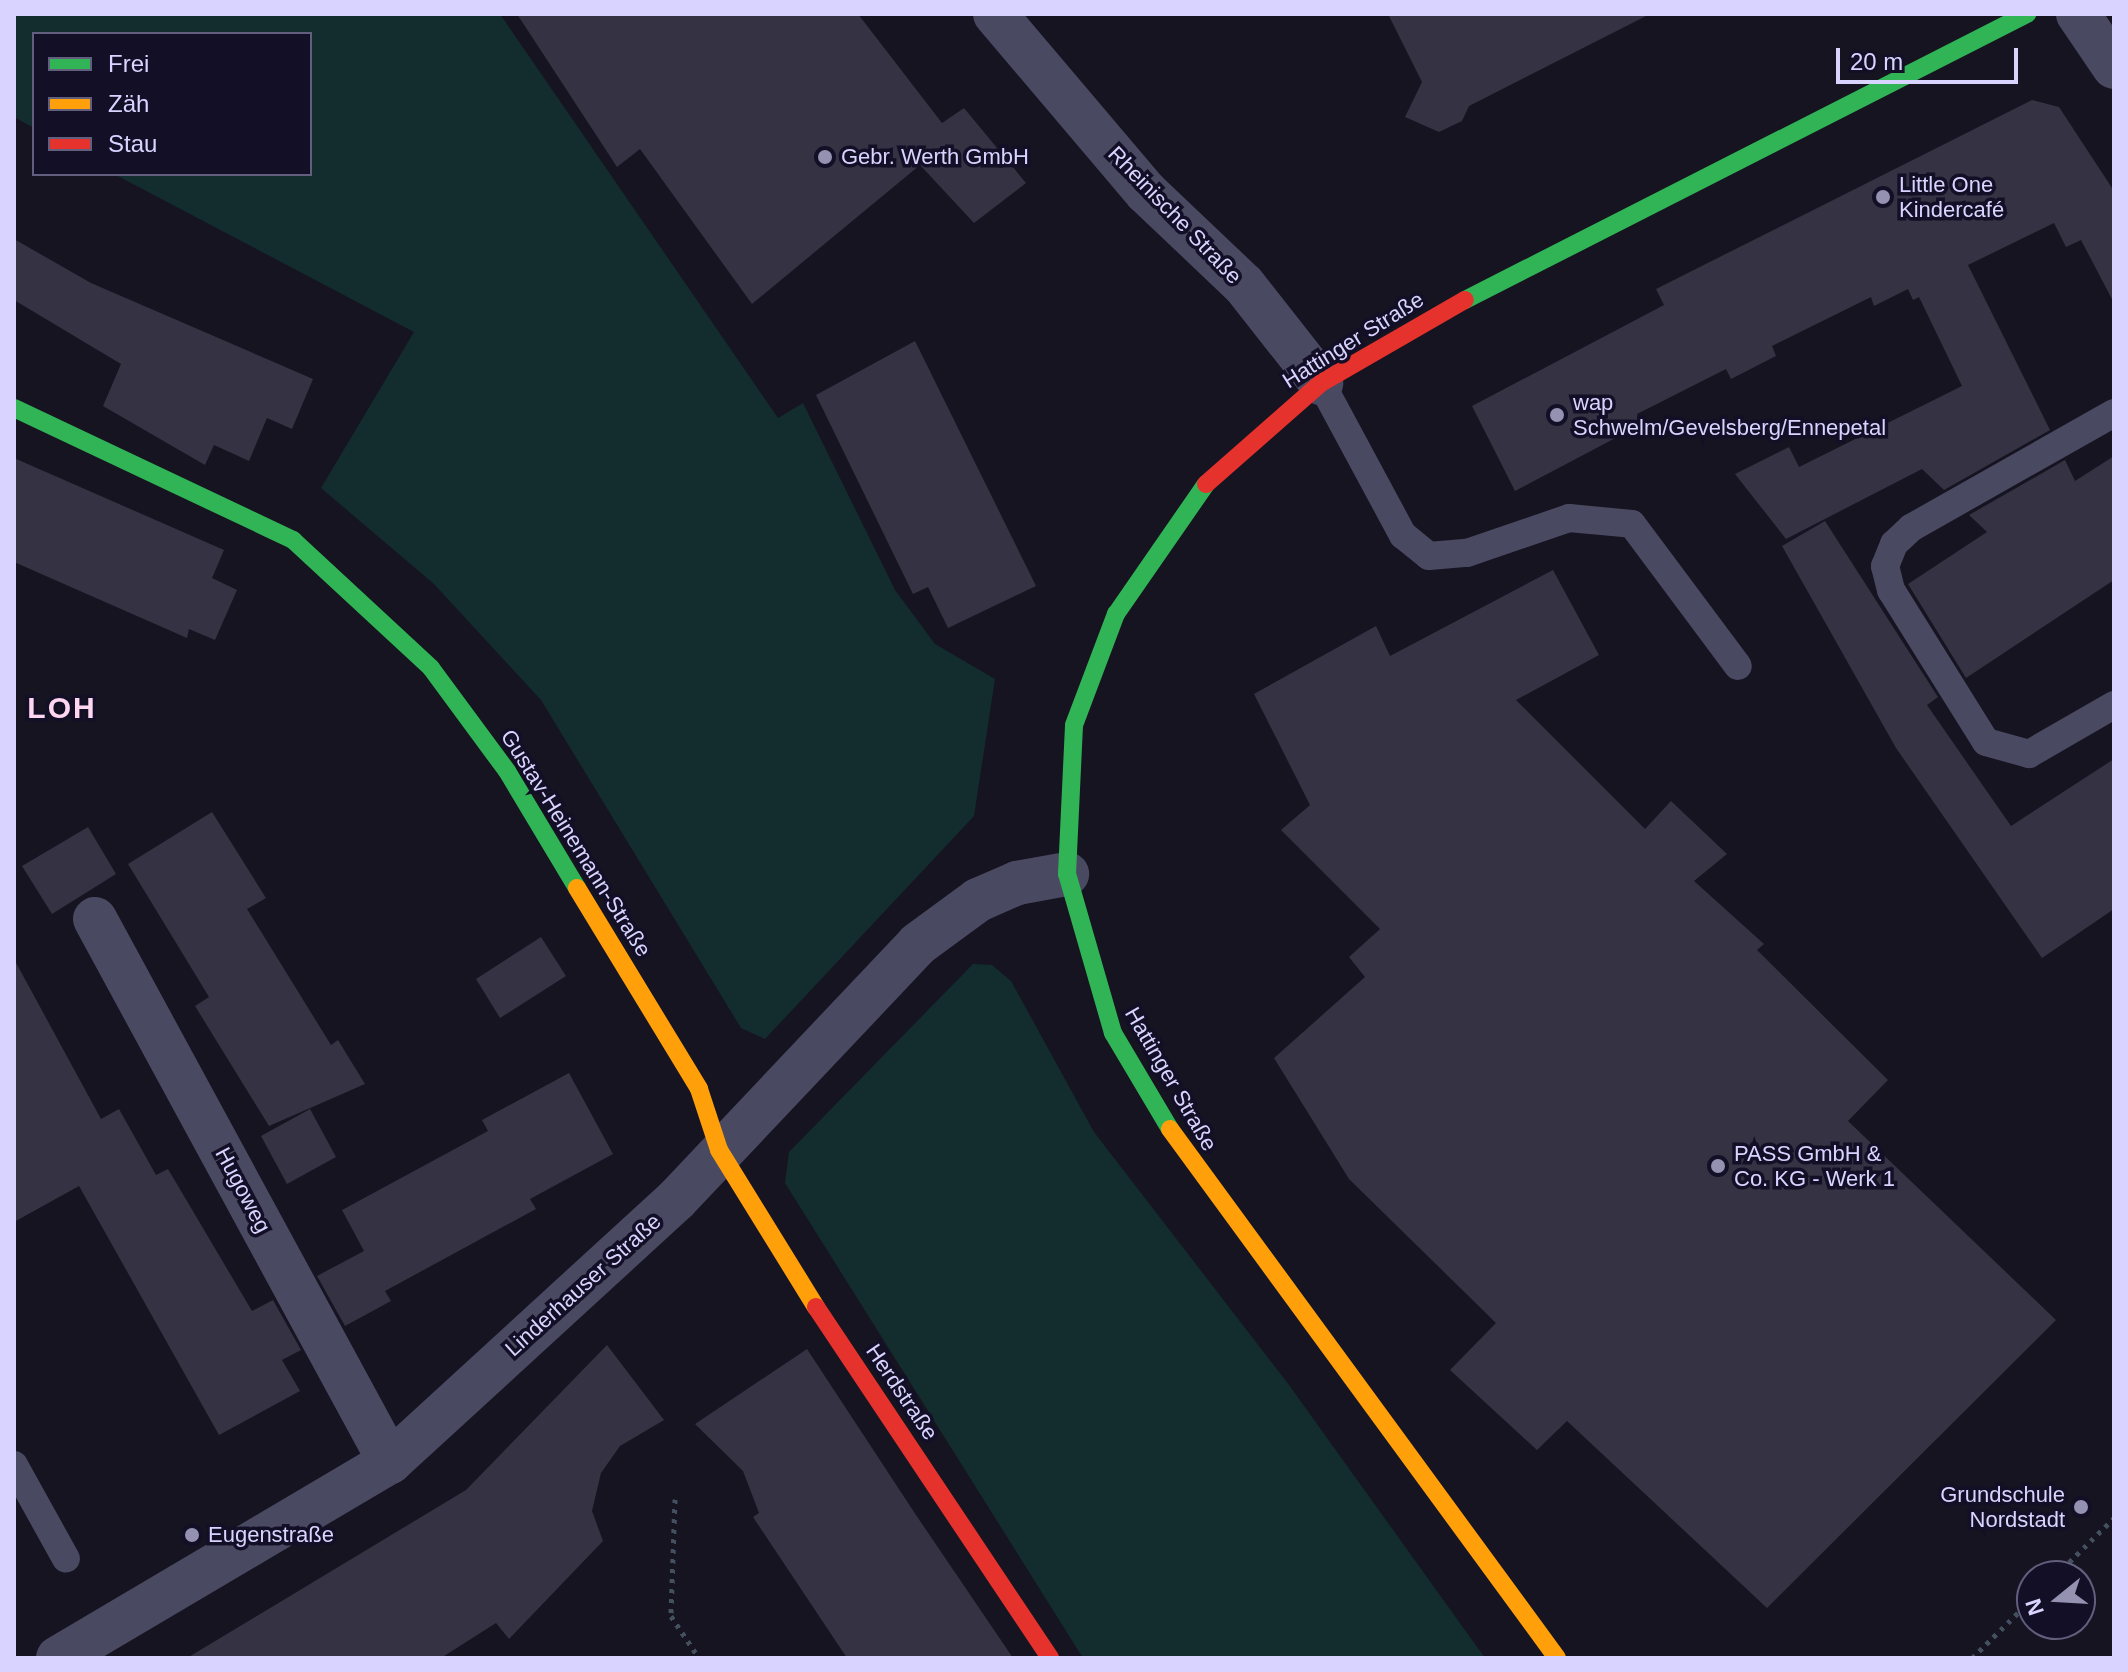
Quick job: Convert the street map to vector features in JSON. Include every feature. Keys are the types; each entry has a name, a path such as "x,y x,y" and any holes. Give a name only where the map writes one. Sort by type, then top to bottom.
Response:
{"main road":[{"name":"Hattinger Straße","path":"1557,1658 1151,1100 1113,1033 1067,874 1074,725 1116,614 1179,515 1215,474 1321,383 1437,315 2027,14"},
{"name":"Gustav-Heinemann-Straße","path":"14,408 293,540 431,668 507,771 699,1089 719,1150"},
{"name":"Herdstraße","path":"719,1150 1050,1658"}],"street":[{"name":"Rheinische Straße","path":"996,14 1146,192 1244,285 1321,383"},
{"path":"2078,14 2114,67"},
{"name":"Linderhauser Straße","path":"58,1658 390,1462 676,1200 719,1150 953,916 1017,883 1067,874"},
{"name":"Hugoweg","path":"95,919 390,1462"}],"lane":[{"path":"1321,383 1403,535 1429,556 1467,553 1569,518 1632,524 1738,666"},
{"path":"2114,413 1911,528 1894,544 1885,566 1891,590 1986,742 2029,754 2114,705"},
{"path":"14,1465 66,1559"}],"path":[{"path":"675,1499 671,1616 699,1658"},
{"path":"2071,1560 2114,1518"},
{"path":"1972,1658 2016,1615"}],"green space":[{"path":"14,14 500,14 778,418 803,403 895,590 935,644 995,679 974,816 765,1039 741,1028 541,700 434,584 321,488 414,332 118,176 312,176 312,32 32,32 32,127 14,117"},
{"path":"973,964 992,965 1011,981 1094,1132 1289,1385 1485,1658 1083,1658 785,1183 789,1152"}],"building":[{"name":"Gebr. Werth GmbH","path":"517,14 858,14 942,123 964,108 1026,183 974,223 920,165 752,304 640,149 617,167"},
{"path":"1388,14 1650,14 1469,106 1462,121 1439,132 1405,117 1422,82"},
{"path":"2032,100 2059,107 2114,191 2114,303 2081,240 2066,247 2054,223 1968,265 2050,430 1944,490 1922,469 1786,539 1735,474 1789,447 1799,467 1962,386 1919,297 1913,300 1908,289 1874,306 1871,297 1772,346 1776,356 1731,379 1726,369 1637,414 1642,424 1515,491 1472,406 1664,305 1656,289"},
{"path":"14,239 91,283 313,379 292,429 267,418 249,461 214,445 205,465 103,406 121,364 14,300"},
{"path":"915,341 1036,586 948,628 928,587 913,594 816,395"},
{"path":"2114,456 2114,580 1966,678 1908,584 1987,532 1969,515 2065,460 2075,481"},
{"path":"14,458 224,550 212,578 237,590 215,640 189,629 187,638 14,562"},
{"path":"1825,521 1938,697 1927,705 2011,826 2114,759 2114,909 2042,958 1896,748 1782,546"},
{"name":"PASS GmbH & Co. KG - Werk 1","path":"1553,570 1599,655 1516,700 1645,829 1671,801 1727,854 1694,881 1764,944 1757,950 1888,1080 1848,1121 2056,1320 1767,1608 1567,1421 1537,1450 1450,1370 1496,1323 1349,1179 1274,1058 1365,977 1349,957 1380,929 1281,830 1310,805 1254,694 1376,626 1390,656"},
{"path":"212,812 266,898 247,909 331,1045 338,1040 365,1084 269,1126 195,1006 209,997 128,864"},
{"path":"88,827 116,874 52,914 22,866"},
{"path":"541,937 566,976 500,1018 476,979"},
{"path":"14,959 101,1119 119,1109 156,1175 168,1169 252,1311 273,1300 301,1350 282,1360 300,1391 219,1435 79,1186 14,1222"},
{"path":"569,1073 613,1154 530,1199 536,1209 385,1291 391,1301 345,1326 317,1276 364,1251 342,1210 488,1131 482,1120"},
{"path":"310,1109 336,1157 287,1184 261,1136"},
{"path":"607,1345 664,1420 620,1446 601,1473 592,1511 603,1541 509,1639 496,1623 441,1658 187,1658 466,1490"},
{"path":"807,1349 1013,1658 847,1658 753,1517 759,1513 743,1471 695,1424"}],"traffic: fast":[{"path":"1465,300 2027,14"},
{"path":"14,408 293,540 431,668 507,771 577,888"},
{"path":"1170,1129 1113,1033 1067,874 1074,725 1116,614 1206,484"}],"traffic: slow":[{"path":"577,888 699,1089 719,1150 816,1307"},
{"path":"1170,1129 1557,1658"}],"traffic: jam":[{"path":"1206,484 1321,383 1465,300"},
{"path":"816,1307 1050,1658"}],"place":[{"name":"Gebr. Werth GmbH","path":"825,157"},
{"name":"Little One Kindercafé","path":"1883,197"},
{"name":"wap Schwelm/Gevelsberg/Ennepetal","path":"1557,415"},
{"name":"PASS GmbH & Co. KG - Werk 1","path":"1718,1166"},
{"name":"Grundschule Nordstadt","path":"2081,1507"},
{"name":"Eugenstraße","path":"192,1535"}],"district":[{"name":"LOH","path":"62,708"}]}
